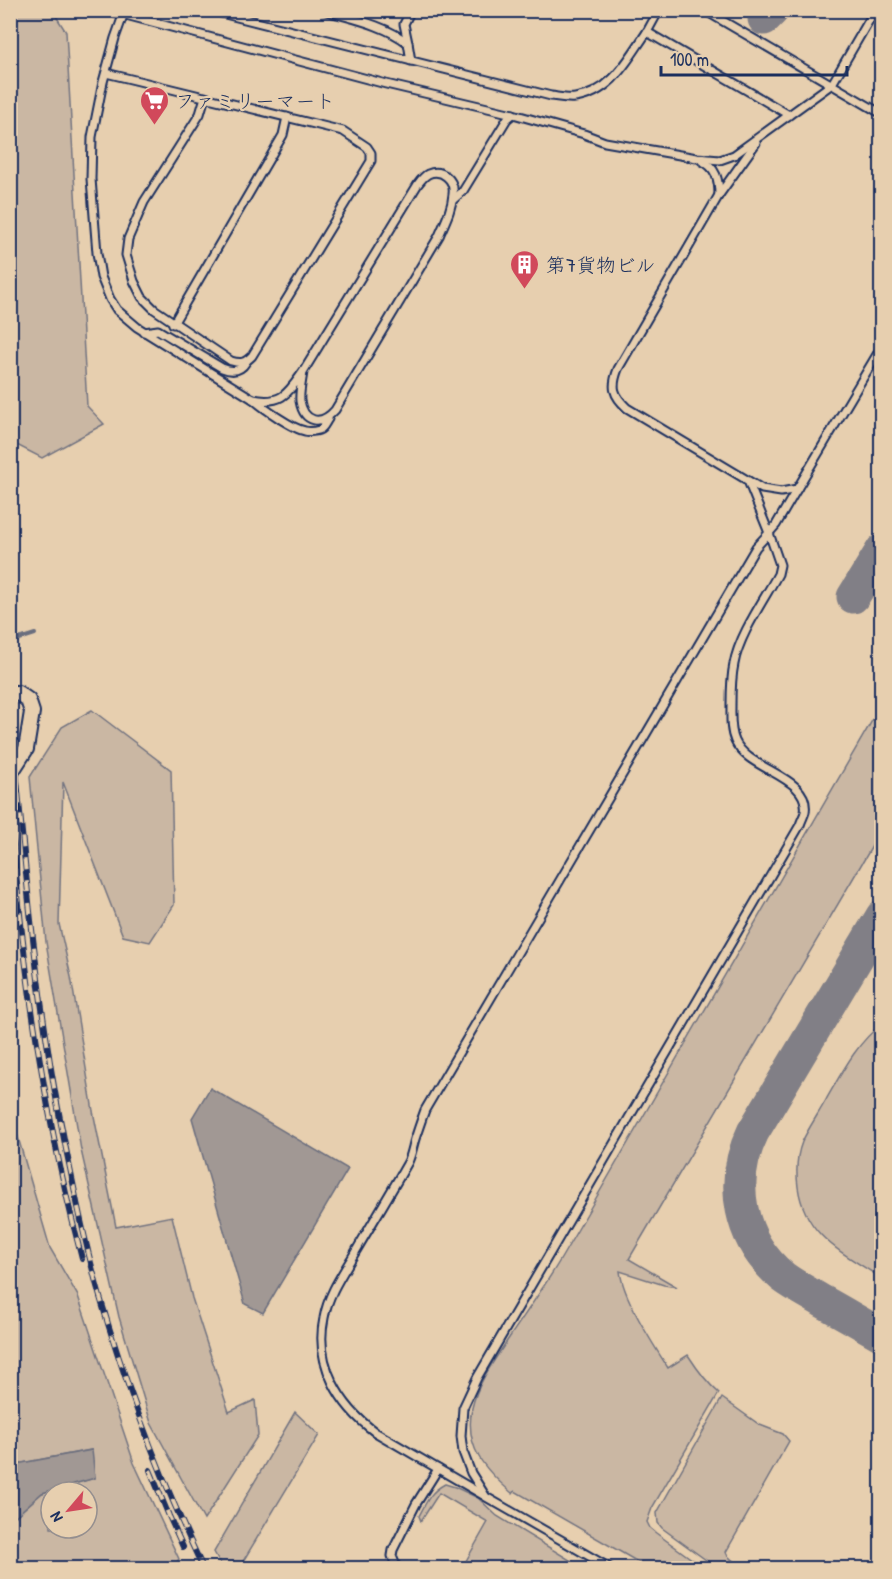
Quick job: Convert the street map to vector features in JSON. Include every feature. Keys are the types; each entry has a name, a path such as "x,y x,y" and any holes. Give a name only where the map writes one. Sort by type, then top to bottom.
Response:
{"street":[{"path":"10,693 18,693 28,700 32,712 26,749 10,774"}],"lane":[{"path":"107,10 124,12 386,84 513,114 605,142 720,160 747,147 832,84 875,10"},
{"path":"209,10 551,96 576,98 598,91 617,75 647,32 659,10"},
{"path":"322,10 374,24 396,34 408,44"},
{"path":"411,10 405,24 411,61"},
{"path":"704,10 882,114"},
{"path":"124,12 106,73 92,137 91,179 101,278 117,310 144,332 253,399 263,409 305,431 318,431 323,428 439,236 450,211 454,192 452,184 444,173 429,173 423,177 289,392 280,399 261,401 253,399"},
{"path":"647,32 789,116"},
{"path":"106,73 343,131 367,147 371,153 371,161 252,356 242,368 229,371 158,330 144,332"},
{"path":"205,97 200,114 144,202 128,239 126,255 134,282 142,297 154,309 231,361 246,362"},
{"path":"452,201 463,191 507,119 513,114"},
{"path":"173,324 283,135 287,117"},
{"path":"763,134 719,195 618,369 614,379 614,390 618,400 627,408 762,489 781,492 797,489"},
{"path":"697,158 708,164 716,174 719,195"},
{"path":"609,1569 375,1432 360,1420 336,1392 329,1374 322,1338 324,1318 332,1293 410,1159 425,1110 756,547 776,525 882,346"},
{"path":"303,372 300,400 303,409 314,421 322,421 329,417"},
{"path":"486,1497 471,1473 464,1452 461,1436 463,1408 477,1378 800,825 805,812 804,800 799,789 755,763 746,755 735,742 732,726 731,680 734,662 745,634 778,574 780,565 748,481"},
{"path":"397,1569 392,1556 393,1550 416,1504 438,1469"}],"shaded area":[{"path":"10,11 36,11 56,16 66,32 87,406 104,424 42,458 11,442"},
{"path":"881,705 881,831 629,1259 677,1287 620,1271 622,1282 633,1307 668,1368 688,1355 719,1393 652,1508 647,1522 656,1533 704,1568 655,1568 638,1562 515,1491 513,1494 494,1476 479,1457 471,1435 472,1408 488,1370 560,1261"},
{"path":"92,710 171,770 174,905 150,942 123,936 63,782 59,924 71,977 93,1111 116,1227 172,1216 192,1298 229,1412 255,1400 258,1435 204,1520 151,1423 119,1317 81,1150 46,942 30,777 62,727"},
{"path":"881,1025 881,1278 840,1251 818,1231 802,1204 797,1170 800,1148 811,1125 851,1058"},
{"path":"210,1088 348,1169 263,1313 245,1304 192,1118"},
{"path":"10,1093 13,1120 50,1248 78,1296 134,1463 179,1559 173,1568 11,1568 11,1520 39,1496 39,1540 99,1540 99,1480 88,1480 95,1478 91,1450 11,1465"},
{"path":"722,1398 760,1425 783,1434 789,1441 726,1552 732,1560 747,1568 717,1568 658,1523 657,1513"},
{"path":"295,1412 319,1435 239,1568 223,1568 214,1552"},
{"path":"92,1450 95,1478 39,1480 39,1496 11,1520 11,1465"},
{"path":"445,1484 478,1498 497,1516 583,1568 462,1568 488,1522 439,1493 421,1521 419,1516 429,1497"}],"waterway":[{"path":"10,642 35,634"}],"taxiway":[{"path":"764,19 773,10"},
{"path":"853,597 882,550"},
{"path":"882,916 753,1132 745,1151 740,1191 742,1210 748,1228 756,1246 768,1262 792,1283 882,1335"}],"railway":[{"path":"10,706 36,963 56,1097 81,1223 110,1332 134,1401 173,1502 203,1568"},
{"path":"10,803 23,941 35,1032 51,1124 82,1259"},
{"path":"150,1470 183,1547"}],"place":[{"name":"ファミリーマート","path":"154,126"},
{"name":"第7貨物ビル","path":"525,290"}]}
